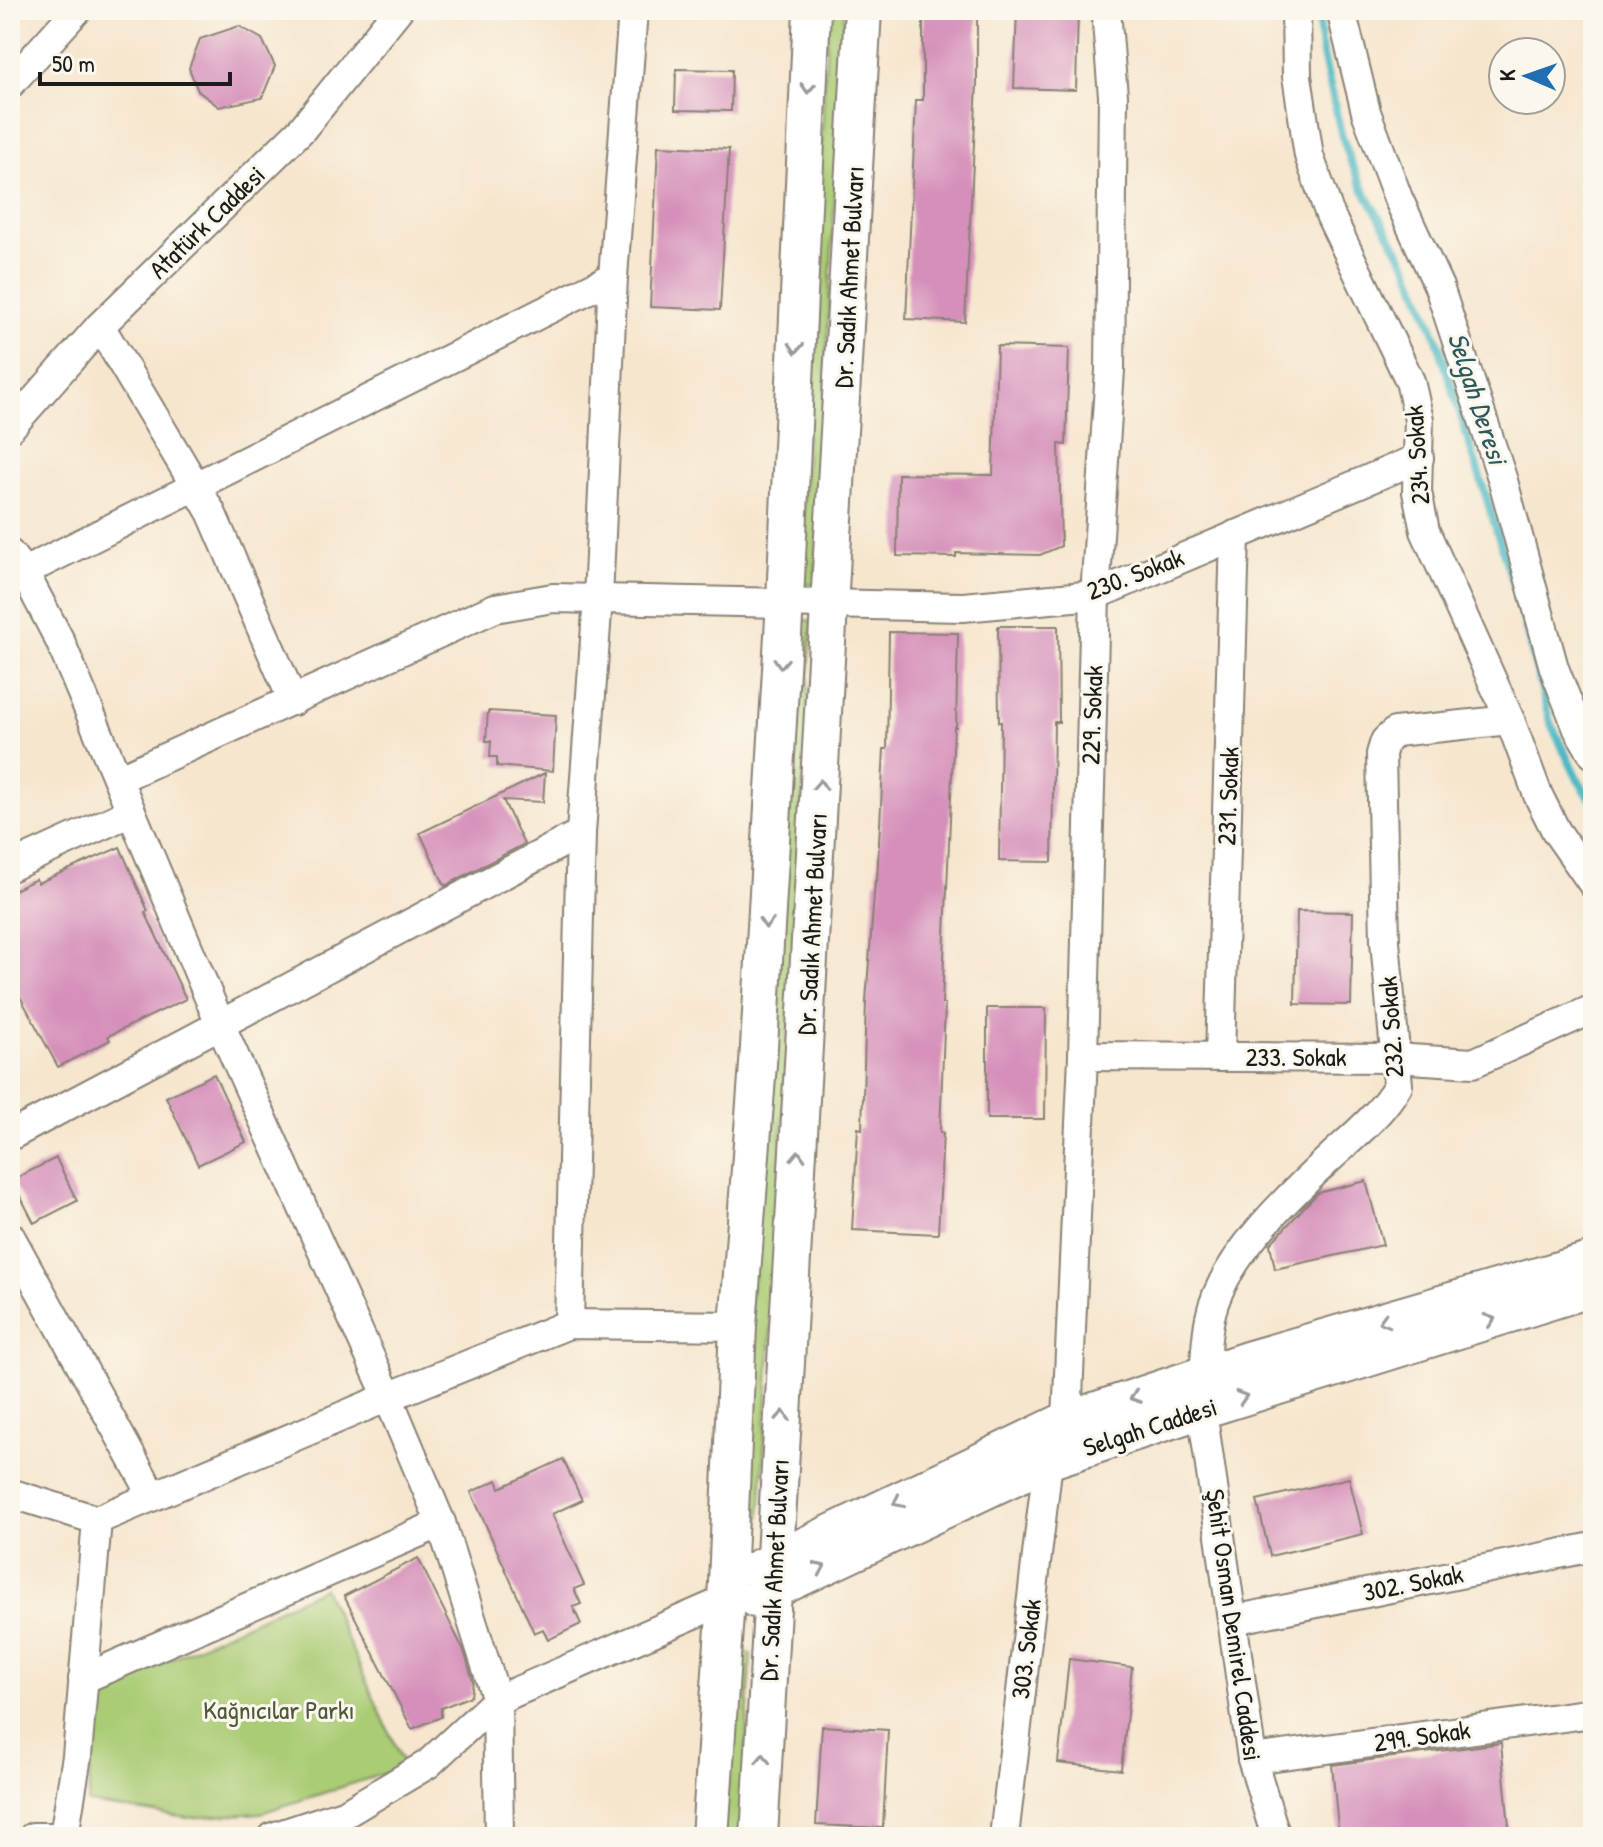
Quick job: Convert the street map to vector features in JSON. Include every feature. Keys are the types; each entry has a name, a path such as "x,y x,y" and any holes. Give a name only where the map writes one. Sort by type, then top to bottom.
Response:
{"main road":[{"name":"Dr. Sadık Ahmet Bulvarı","path":"710,1837 726,1599 738,1326 758,1064 785,601 812,10"},
{"name":"Dr. Sadık Ahmet Bulvarı","path":"759,1837 863,10"},
{"name":"Selgah Caddesi","path":"726,1599 1067,1420 1204,1374 1593,1260"},
{"name":"Selgah Caddesi","path":"774,1575 1048,1461 1593,1288"}],"street":[{"name":"Atatürk Caddesi","path":"10,428 100,326 302,129 398,10"},
{"path":"569,1324 581,833 598,598 613,277 633,10"},
{"name":"229. Sokak","path":"1067,1420 1083,1056 1095,595 1110,370 1113,96 1106,10"},
{"name":"234. Sokak","path":"1296,10 1297,76 1309,156 1330,215 1410,381 1419,420 1417,492 1425,531 1439,568 1510,720 1538,795 1556,831 1593,884"},
{"path":"1341,10 1366,112 1398,198 1439,287 1503,481 1554,668 1578,729 1593,754"},
{"path":"10,84 66,14"},
{"path":"499,1837 497,1700 441,1523 388,1397 220,1024 60,641 17,563 195,486 613,277"},
{"path":"100,326 211,512 293,701"},
{"name":"230. Sokak","path":"118,779 495,608 553,598 963,607 1095,595 1419,458"},
{"name":"231. Sokak","path":"1220,1057 1235,535"},
{"name":"232. Sokak","path":"1204,1374 1210,1316 1237,1261 1271,1214 1373,1118 1398,1085 1385,941 1381,754 1385,741 1395,732 1510,720"},
{"path":"10,867 131,812"},
{"path":"10,1136 581,833"},
{"name":"233. Sokak","path":"1083,1056 1394,1058 1473,1063 1593,1009"},
{"path":"10,1236 153,1496"},
{"path":"10,1493 97,1520 569,1324 738,1326"},
{"name":"Şehit Osman Demirel Caddesi","path":"1202,1410 1252,1759 1276,1837"},
{"name":"303. Sokak","path":"1004,1837 1048,1461"},
{"path":"33,1837 68,1836 97,1520"},
{"path":"83,1679 441,1523"},
{"name":"302. Sokak","path":"1233,1620 1593,1547"},
{"path":"273,1837 346,1813 428,1764 497,1700 726,1599"},
{"name":"299. Sokak","path":"1252,1759 1593,1713"}],"green space":[{"path":"828,10 844,10 815,585 800,584"},
{"path":"799,619 812,621 759,1539 733,1538"},
{"name":"Kağnıcılar Parkı","path":"324,1588 405,1767 261,1813 187,1818 88,1803 95,1694"},
{"path":"736,1650 751,1654 741,1837 723,1837"}],"building":[{"path":"923,10 977,10 977,83 965,322 906,319 916,100 923,100"},
{"path":"1017,10 1078,10 1076,90 1014,88"},
{"path":"239,26 262,39 275,66 262,98 219,107 198,91 189,68 200,39"},
{"path":"676,69 732,70 731,111 675,110"},
{"path":"658,146 729,149 720,310 650,307"},
{"path":"997,346 1069,348 1066,445 1059,444 1061,546 1040,555 956,553 956,557 897,556 898,474 993,475"},
{"path":"998,626 1058,626 1059,722 1054,722 1052,862 999,861 1001,722"},
{"path":"889,632 958,633 942,1004 945,1004 940,1132 943,1133 938,1234 852,1230 858,1128 862,1129 866,1001 877,881 884,749 887,749"},
{"path":"488,711 556,715 553,771 497,766 497,757 490,757 491,741 486,741"},
{"path":"545,773 543,802 503,800 524,844 445,886 420,833"},
{"path":"120,847 148,911 145,912 186,999 108,1036 110,1040 58,1067 10,978 10,892"},
{"path":"1297,911 1353,912 1351,1005 1295,1004"},
{"path":"987,1008 1046,1008 1045,1119 987,1119"},
{"path":"214,1074 246,1142 198,1165 166,1097"},
{"path":"56,1158 77,1201 34,1223 12,1180"},
{"path":"1366,1181 1383,1245 1275,1269 1270,1244 1318,1193"},
{"path":"563,1459 582,1500 552,1514 584,1585 574,1589 581,1604 573,1607 581,1624 548,1640 543,1629 534,1633 471,1492 497,1480 500,1488"},
{"path":"1349,1478 1363,1534 1270,1556 1257,1500"},
{"path":"418,1558 464,1651 473,1681 471,1696 441,1708 441,1717 412,1729 344,1596"},
{"path":"1069,1659 1132,1667 1121,1770 1058,1763"},
{"path":"822,1726 888,1730 883,1828 816,1825"},
{"path":"1501,1743 1510,1837 1339,1837 1332,1765"}],"waterway":[{"name":"Selgah Deresi","path":"1318,10 1322,51 1351,162 1409,269 1436,336 1520,606 1550,722 1578,780 1593,802"}]}
